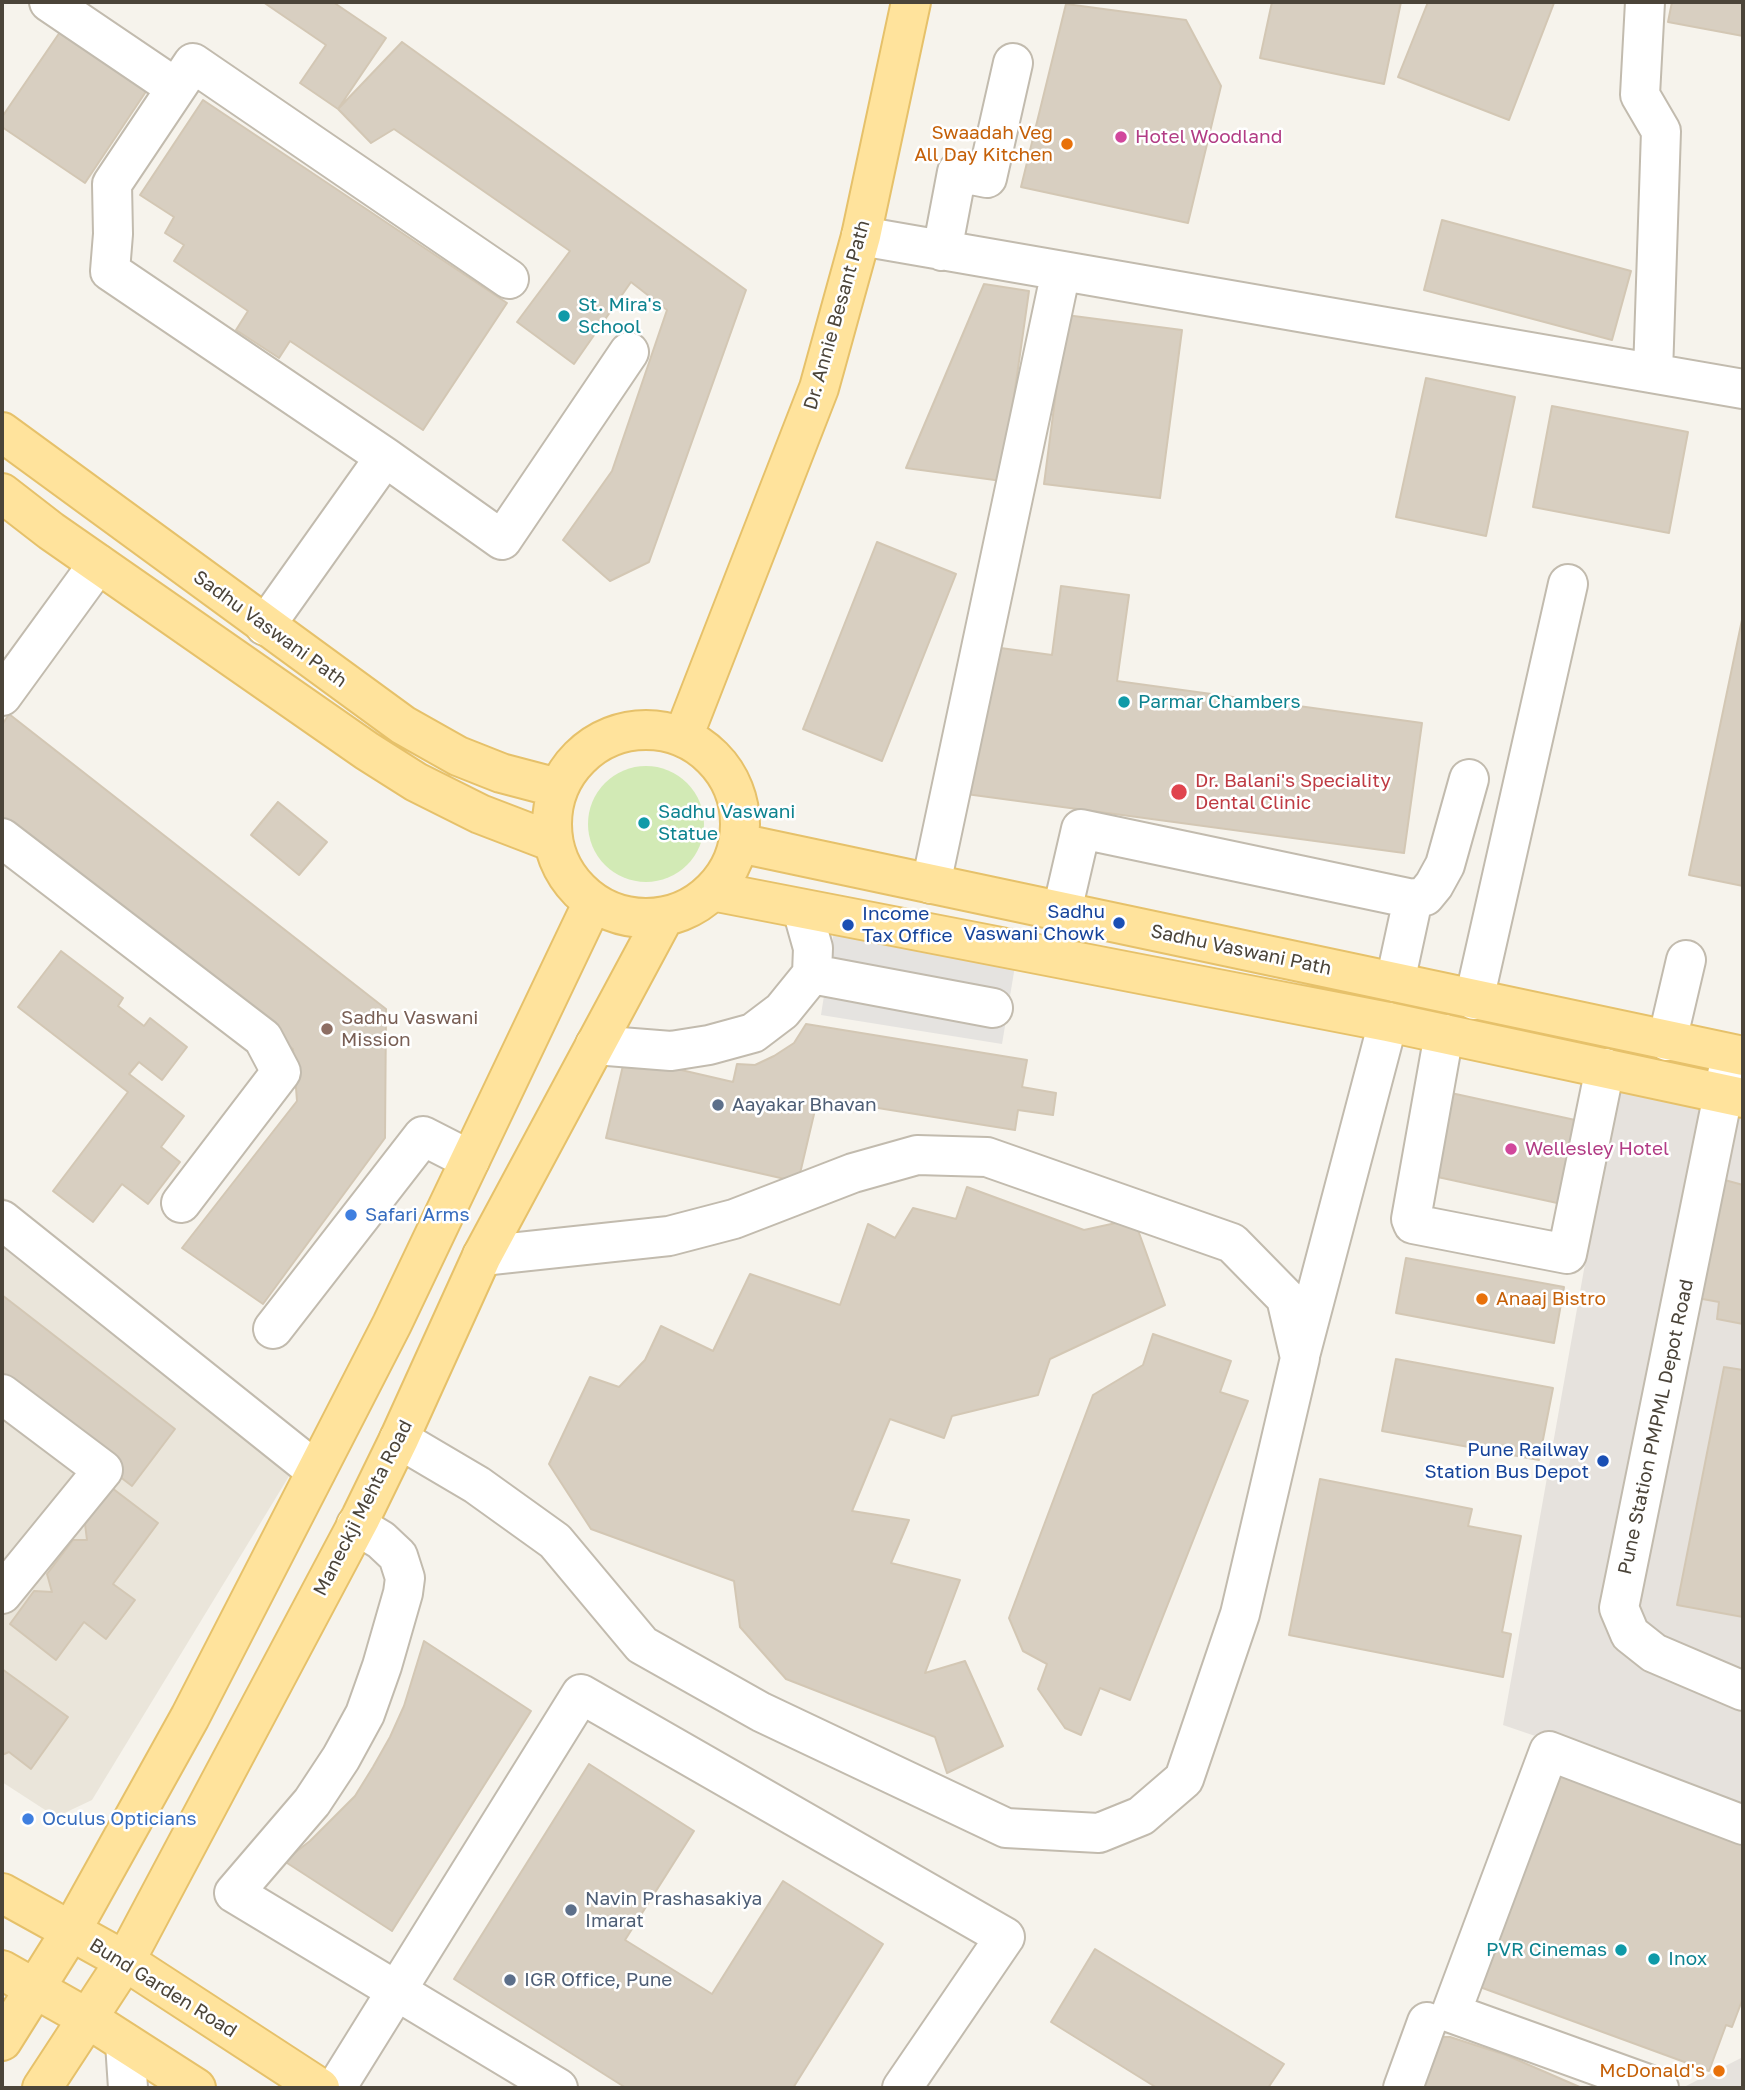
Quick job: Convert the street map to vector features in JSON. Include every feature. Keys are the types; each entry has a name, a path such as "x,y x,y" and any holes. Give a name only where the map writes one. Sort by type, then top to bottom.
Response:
{"main road":[{"name":"Dr. Annie Besant Path","path":"683,737 819,388 861,236 911,2"},
{"name":"Sadhu Vaswani Path","path":"2,432 403,725 458,756 501,773 558,788"},
{"path":"2,493 98,564 416,782 480,814 553,842"},
{"path":"647,729 665,730 683,737 699,745 713,757 734,788 741,824 733,860 712,891 698,903 682,911 646,919 610,911 579,891 558,859 552,824 558,788 580,756 611,736 628,730 647,729"},
{"name":"Sadhu Vaswani Path","path":"738,843 1737,1055"},
{"path":"712,891 1388,1022 1734,1096"},
{"path":"2,2041 18,1979 71,1931 190,1717 391,1324 593,902"},
{"name":"Maneckji Mehta Road","path":"42,2088 125,1961 356,1525 399,1439 482,1256 664,916"},
{"name":"Bund Garden Road","path":"2,1893 125,1961 320,2088"},
{"path":"18,1979 87,2018 196,2088"}],"street":[{"path":"50,2 176,88"},
{"path":"1645,2 1640,94 1661,131 1653,373"},
{"path":"942,251 957,172 987,178 1013,62"},
{"path":"509,279 193,63 112,184 113,234 110,271 386,457 502,540 629,352"},
{"path":"861,236 1743,389"},
{"path":"931,884 1061,271"},
{"path":"265,626 386,457"},
{"path":"2,696 98,564"},
{"path":"1474,1000 1568,584"},
{"path":"1062,911 1081,829 1413,900 1425,895 1445,865 1469,779"},
{"path":"2,838 263,1038 281,1072 181,1203"},
{"path":"1395,982 1413,900"},
{"path":"595,1045 671,1051 709,1045 753,1033 782,1011 812,974 813,948 803,909"},
{"path":"1667,1041 1686,960"},
{"path":"812,974 993,1008"},
{"path":"399,1439 477,1485 555,1541 642,1645 761,1712 1006,1828 1099,1833 1141,1816 1184,1779 1240,1614 1300,1357 1388,1022"},
{"path":"1444,1034 1411,1220 1413,1224 1567,1254 1605,1068"},
{"name":"Pune Station PMPML Depot Road","path":"1737,1055 1734,1096 1619,1608 1630,1634 1654,1653 1743,1691"},
{"path":"273,1329 423,1136 470,1160"},
{"path":"482,1256 669,1236 734,1219 853,1173 917,1155 987,1157 1232,1243 1286,1298 1300,1357"},
{"path":"2,1220 316,1471"},
{"path":"2,1394 103,1470 2,1594"},
{"path":"356,1525 381,1540 398,1556 405,1578 382,1666 365,1714 341,1758 312,1802 234,1893 558,2088"},
{"path":"337,2088 581,1694 1005,1937 902,2088"},
{"path":"1659,2088 1451,2013 1549,1751 1743,1825"},
{"path":"1403,2088 1427,2022"},
{"path":"125,2043 128,2088"}],"shaded area":[{"path":"834,931 1016,960 1002,1044 821,1015"},
{"path":"1617,1084 1743,1110 1743,1807 1503,1725"},
{"path":"2,1196 311,1440 92,1800 56,1817 2,1782"},
{"path":"1741,2058 1743,2088 1684,2088 1684,2087"}],"green space":[{"path":"646,766 668,770 687,783 700,802 704,824 700,846 687,865 668,878 646,882 624,878 605,865 592,846 588,824 592,802 605,783 624,770"}],"building":[{"path":"263,2 333,2 386,38 338,109 300,83 326,45"},
{"path":"1272,2 1401,2 1384,84 1260,58"},
{"path":"1428,2 1554,3 1509,120 1398,77"},
{"path":"1672,2 1743,2 1743,36 1668,22"},
{"name":"Hotel Woodland","path":"1066,4 1186,20 1221,86 1188,223 1021,187"},
{"path":"60,32 147,90 85,183 2,127 2,117"},
{"name":"St. Mira's School","path":"402,42 746,290 649,562 610,581 563,540 612,471 667,310 631,282 574,364 517,322 570,251 394,129 371,143 338,109"},
{"path":"203,100 507,303 423,430 290,341 279,358 236,330 248,311 174,261 184,245 165,233 174,217 140,195"},
{"path":"1442,220 1631,271 1612,340 1424,290"},
{"path":"984,284 1029,291 1002,481 906,468"},
{"path":"1066,315 1182,330 1160,498 1044,484"},
{"path":"1426,378 1515,397 1486,536 1396,517"},
{"path":"1552,406 1688,432 1669,533 1533,507"},
{"path":"877,542 956,574 882,761 803,729"},
{"name":"Parmar Chambers","path":"1061,586 1129,595 1117,681 1422,723 1404,853 966,794 986,646 1052,655"},
{"path":"1743,615 1743,886 1689,875"},
{"name":"Sadhu Vaswani Mission","path":"9,714 386,1009 385,1138 263,1304 182,1248 297,1101 293,1049 2,822 2,725"},
{"path":"278,802 327,842 299,875 251,835"},
{"path":"61,951 123,998 118,1006 144,1026 150,1018 187,1047 162,1080 139,1062 129,1074 184,1116 161,1147 180,1162 148,1204 122,1184 93,1222 53,1191 128,1092 18,1007"},
{"name":"Aayakar Bhavan","path":"806,1024 1027,1060 1022,1087 1056,1093 1053,1115 1018,1110 1015,1130 828,1100 815,1110 798,1182 606,1138 625,1057 733,1082 737,1064 755,1065 774,1056 794,1043"},
{"name":"Wellesley Hotel","path":"1451,1093 1589,1123 1571,1206 1433,1176"},
{"path":"1721,1179 1743,1185 1743,1324 1717,1319 1719,1302 1697,1298"},
{"path":"967,1187 1084,1230 1134,1219 1165,1305 1050,1359 1038,1395 952,1416 944,1438 890,1419 852,1511 909,1520 891,1563 960,1580 925,1673 965,1661 1003,1746 947,1773 935,1737 786,1679 740,1627 734,1581 591,1529 549,1464 590,1377 619,1387 645,1360 661,1326 713,1351 750,1274 840,1305 868,1224 895,1238 913,1208 956,1219"},
{"path":"1406,1258 1564,1287 1554,1343 1396,1313"},
{"path":"2,1295 175,1429 132,1486 2,1386"},
{"path":"1153,1334 1231,1361 1220,1392 1248,1401 1130,1700 1100,1688 1081,1735 1065,1728 1038,1689 1047,1664 1023,1651 1009,1618 1093,1395 1143,1365"},
{"path":"1396,1359 1553,1388 1539,1460 1382,1431"},
{"path":"1724,1367 1743,1370 1743,1617 1677,1605"},
{"path":"1320,1479 1472,1509 1468,1526 1521,1536 1502,1632 1511,1634 1503,1677 1289,1635"},
{"path":"112,1488 158,1523 113,1584 135,1600 106,1639 84,1622 56,1660 10,1624 34,1591 52,1592 47,1574 73,1540 87,1540 85,1524"},
{"path":"424,1641 531,1711 392,1931 284,1861 310,1841 355,1796 390,1737 404,1706"},
{"path":"2,1669 68,1717 31,1769 9,1752 2,1755"},
{"name":"Navin Prashasakiya Imarat","path":"589,1764 694,1831 625,1940 712,1994 783,1881 883,1944 793,2088 626,2088 454,1979"},
{"path":"1546,1770 1743,1842 1743,1998 1732,2027 1726,2025 1709,2071 1469,1983"},
{"path":"1095,1949 1284,2064 1268,2088 1157,2088 1051,2022"},
{"path":"1435,2037 1450,2037 1506,2055 1582,2088 1415,2088"}],"place":[{"name":"Hotel Woodland","path":"1121,137"},
{"name":"Swaadah Veg All Day Kitchen","path":"1067,144"},
{"name":"St. Mira's School","path":"564,316"},
{"name":"Parmar Chambers","path":"1124,702"},
{"name":"Dr. Balani's Speciality Dental Clinic","path":"1179,792"},
{"name":"Sadhu Vaswani Statue","path":"644,823"},
{"name":"Sadhu Vaswani Chowk","path":"1119,923"},
{"name":"Income Tax Office","path":"848,925"},
{"name":"Sadhu Vaswani Mission","path":"327,1029"},
{"name":"Aayakar Bhavan","path":"718,1105"},
{"name":"Wellesley Hotel","path":"1511,1149"},
{"name":"Safari Arms","path":"351,1215"},
{"name":"Anaaj Bistro","path":"1482,1299"},
{"name":"Pune Railway Station Bus Depot","path":"1603,1461"},
{"name":"Oculus Opticians","path":"28,1819"},
{"name":"Navin Prashasakiya Imarat","path":"571,1910"},
{"name":"PVR Cinemas","path":"1621,1950"},
{"name":"Inox","path":"1654,1959"},
{"name":"IGR Office, Pune","path":"510,1980"},
{"name":"McDonald's","path":"1719,2071"}]}
